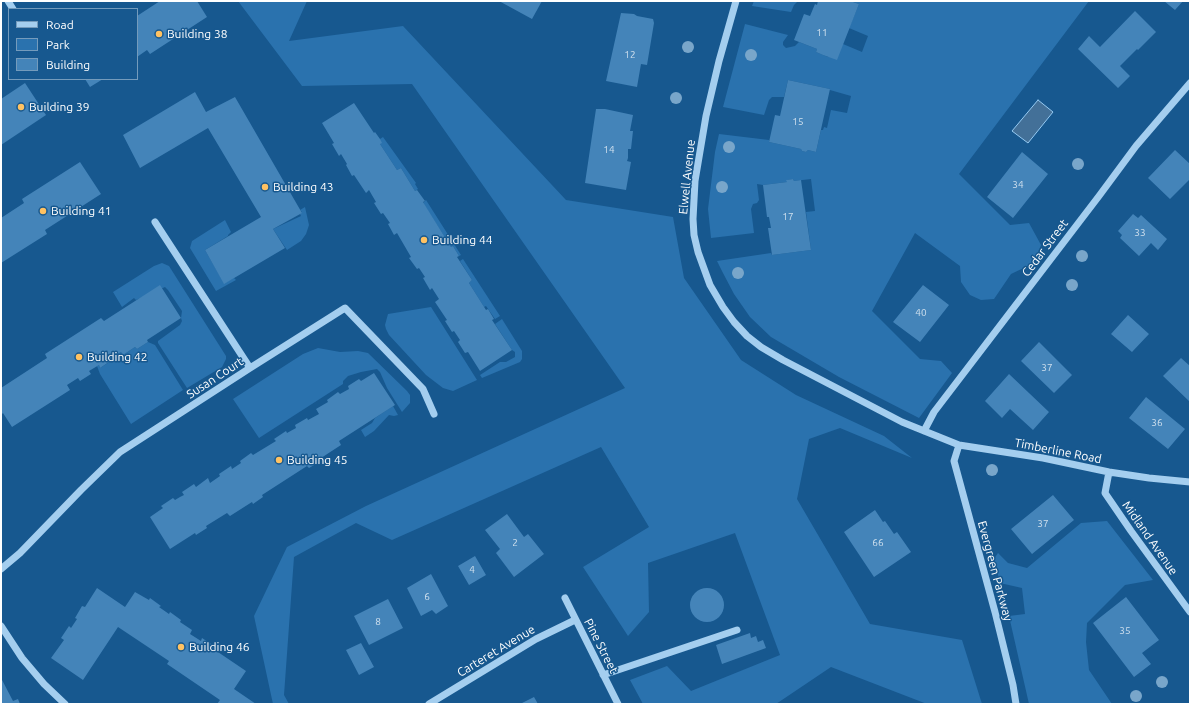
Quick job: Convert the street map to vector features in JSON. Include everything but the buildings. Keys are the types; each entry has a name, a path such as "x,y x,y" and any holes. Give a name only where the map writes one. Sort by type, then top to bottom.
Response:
{"street":[{"name":"Elwell Avenue","path":"736,1 712,86 698,158 694,188 694,236 702,267 710,285 734,322 747,336 761,347 888,415 924,431"},
{"name":"Cedar Street","path":"924,431 938,407 1136,146 1190,84"},
{"path":"155,222 250,368"},
{"name":"Susan Court","path":"2,567 20,553 100,470 120,452 345,308 423,389 434,414"},
{"name":"Timberline Road","path":"924,431 958,445 1043,458 1109,472 1190,482"},
{"name":"Evergreen Parkway","path":"958,445 954,461 1013,685 1016,704"},
{"name":"Midland Avenue","path":"1109,472 1105,493 1190,612"},
{"name":"Pine Street","path":"565,598 618,704"},
{"name":"Carteret Avenue","path":"429,704 536,639 575,620"},
{"path":"1,626 22,658 44,684 65,704"},
{"path":"603,674 737,630"}],"green space":[{"path":"238,1 307,1 289,41 403,26 566,200 673,217 684,278 741,360 796,395 884,436 912,458 840,428 809,439 797,499 870,624 962,640 982,704 927,704 831,667 776,704 643,704 630,680 667,666 691,691 780,655 735,533 648,563 649,612 628,636 583,567 649,527 601,447 392,540 356,523 294,557 284,695 289,704 273,704 254,616 287,547 366,506 625,388 412,84 302,86"},
{"path":"754,1 798,1 794,5 791,12 752,6"},
{"path":"850,1 1089,1 959,174 1010,225 1029,223 1041,245 1034,263 1011,274 994,299 981,300 970,295 961,282 960,266 915,233 872,311 920,359 941,361 952,373 919,418 839,377 771,337 750,317 734,294 717,261 771,253 772,255 811,250 806,212 815,211 811,179 794,181 793,179 787,180 787,182 763,185 757,184 759,200 757,203 753,204 751,209 754,233 711,238 708,209 715,152 719,134 769,140 769,142 801,149 802,151 806,152 808,150 816,152 821,130 823,130 824,127 827,128 831,110 847,113 851,96 830,89 788,80 784,97 772,97 769,100 764,115 723,107 745,24 788,35 783,42 783,45 786,48 795,46 799,42 817,49 816,52 828,57 843,44 862,52 868,36 849,28 859,4"},
{"path":"383,137 416,183 415,184 418,189 415,191 401,168 397,170 380,144 380,139"},
{"path":"426,200 461,255 459,256 453,246 451,247 423,203"},
{"path":"305,207 309,225 306,234 301,241 287,250 273,229 301,216 300,214 302,212 300,210"},
{"path":"225,220 231,232 228,236 205,250 224,283 234,278 236,280 216,291 190,248 192,241"},
{"path":"463,259 500,316 495,319 486,306 484,307 469,283 472,280 460,261"},
{"path":"162,263 169,266 226,356 222,367 187,388 158,343 158,341 180,325 182,321 182,311 168,290 165,287 136,300 134,298 122,307 113,292 154,266"},
{"path":"431,307 477,380 453,391 443,388 426,375 389,335 386,329 385,325 388,314"},
{"path":"502,319 522,351 522,359 520,362 482,378 480,375 500,362 506,362 515,357 515,352 512,350 495,324"},
{"path":"148,342 155,345 183,390 131,424 100,374 97,366 99,365 100,368 111,361 110,358 121,352 123,355 135,347 137,349"},
{"path":"318,348 340,352 358,351 368,353 407,391 410,395 410,403 402,412 377,369 361,372 348,376 343,381 343,384 259,438 233,399 303,354"},
{"path":"393,406 398,415 389,415 374,431 365,437 361,430"},
{"path":"1107,521 1153,580 1125,585 1087,623 1086,642 1089,670 1112,704 1029,704 1009,616 1025,614 1022,588 1000,583 994,559 998,553 1008,563 1027,568 1081,523"}],"shaded area":[{"path":"1038,100 1053,112 1028,143 1012,131"}],"place":[{"name":"Building 38","path":"159,34"},
{"name":"Building 39","path":"21,107"},
{"name":"Building 43","path":"265,187"},
{"name":"Building 41","path":"43,211"},
{"name":"Building 44","path":"424,240"},
{"name":"Building 42","path":"79,357"},
{"name":"Building 45","path":"279,460"},
{"name":"Building 46","path":"181,647"}]}
